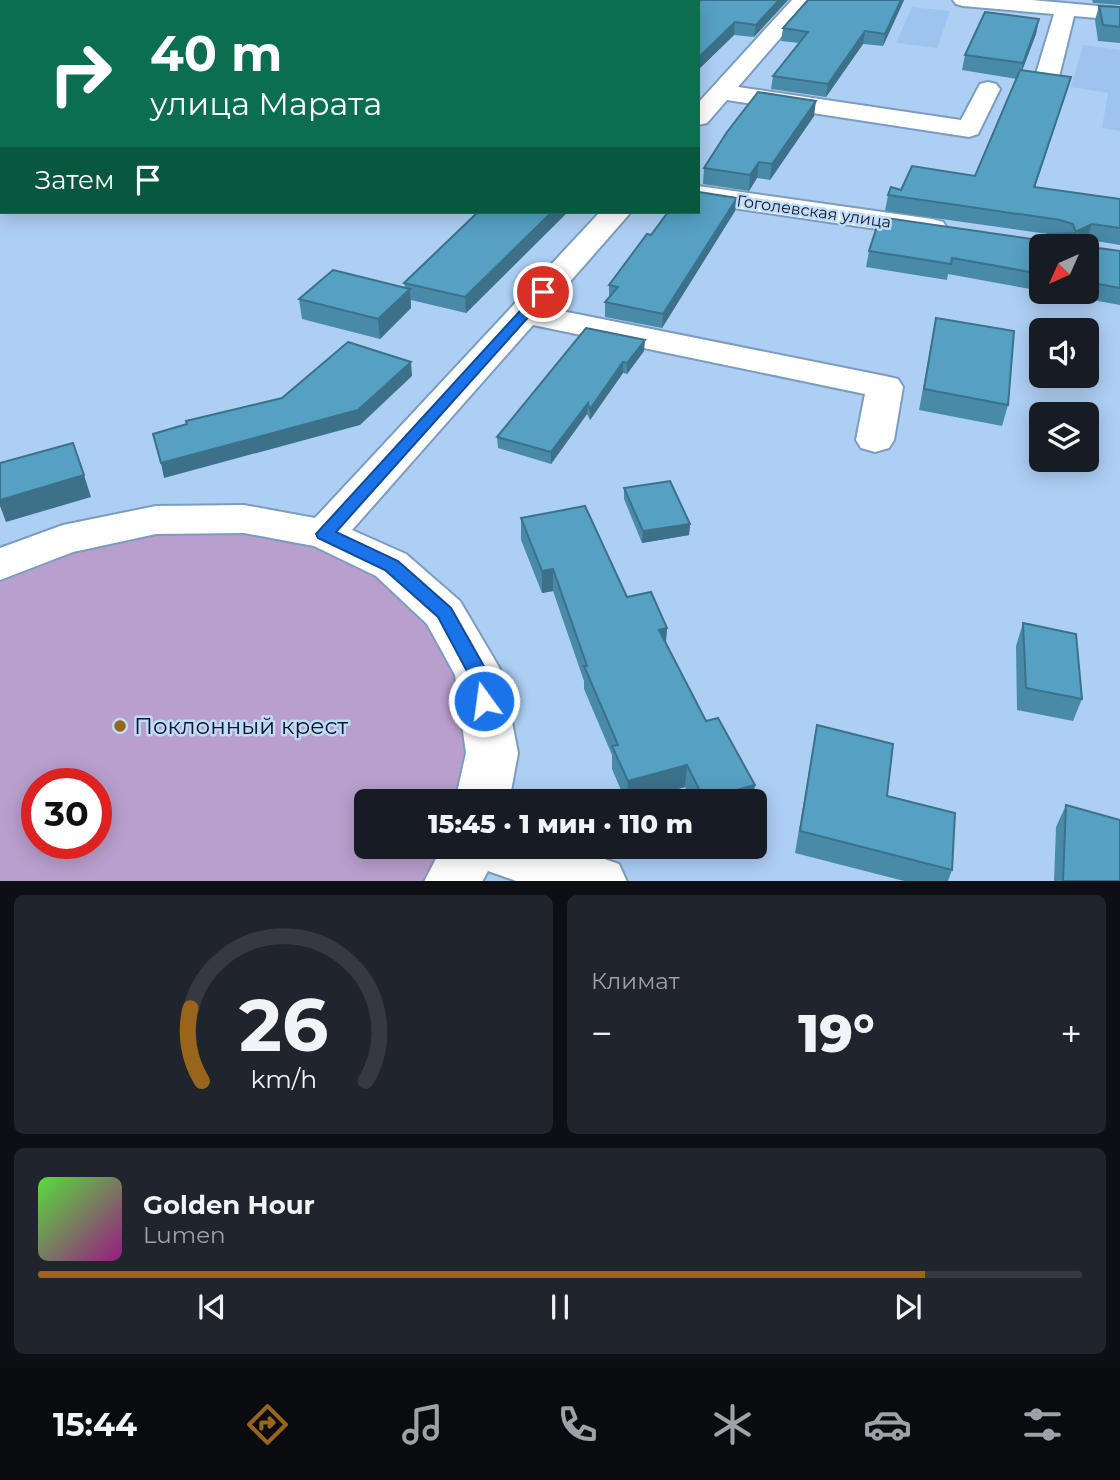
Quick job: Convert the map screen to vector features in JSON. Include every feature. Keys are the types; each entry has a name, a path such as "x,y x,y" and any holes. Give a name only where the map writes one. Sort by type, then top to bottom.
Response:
{"street":[{"path":"700,116 803,0"},
{"path":"963,0 1120,14"},
{"path":"1047,77 1066,9"},
{"path":"721,92 969,129 988,89"},
{"name":"Гоголевская улица","path":"700,194 959,232"},
{"path":"324,534 614,214"},
{"path":"525,313 886,387 876,440"},
{"path":"0,565 64,540 156,520 244,519 324,534 391,565 444,612 479,675 492,753 485,789"},
{"path":"452,881 465,859"},
{"path":"528,859 599,881"}],"shaded area":[{"path":"912,7 950,11 937,48 896,43"},
{"path":"1083,45 1120,50 1120,131 1102,128 1108,93 1071,87"},
{"path":"156,520 324,534 444,613 480,789 354,789 354,859 465,859 452,881 0,881 0,565"}],"building":[{"path":"779,0 756,25 735,22 700,56 700,1"},
{"path":"808,0 901,0 885,34 865,31 828,84 773,76 808,32 783,28"},
{"path":"1099,6 1120,7 1120,27 1103,25"},
{"path":"985,12 1039,19 1023,63 965,55"},
{"path":"1020,70 1071,77 1034,187 1120,199 1120,228 1092,224 1077,231 1080,234 1048,234 1076,233 1073,224 1060,220 888,195 891,187 901,190 912,166 975,176"},
{"path":"758,92 816,101 772,164 759,162 750,175 704,168 727,132"},
{"path":"700,192 737,198 663,314 605,302 618,287 609,285 647,234 651,235 667,214 700,214"},
{"path":"476,214 550,214 465,297 404,283"},
{"path":"880,217 1029,239 1029,272 952,258 951,264 869,251"},
{"path":"1099,248 1120,251 1120,288 1099,284"},
{"path":"333,270 410,289 378,319 299,299"},
{"path":"936,318 1014,331 1008,405 924,389"},
{"path":"586,328 645,340 627,363 623,362 590,409 588,403 551,452 497,437"},
{"path":"348,342 411,362 358,410 161,463 153,434 187,424 186,421 282,398"},
{"path":"73,443 84,475 0,500 0,463"},
{"path":"670,481 690,524 643,531 624,488"},
{"path":"585,506 627,597 651,592 667,628 659,630 706,721 718,718 755,785 740,789 699,789 687,765 628,781 612,746 618,745 584,666 587,666 553,569 542,571 521,518"},
{"path":"1023,623 1076,634 1082,699 1026,688"},
{"path":"817,725 893,744 887,796 955,813 952,870 800,831"},
{"path":"1066,805 1120,820 1120,881 1063,881"}],"place":[{"name":"Поклонный крест","path":"120,726"}],"route":[{"path":"484,701 479,675 444,612 391,565 324,534 543,292"}]}
